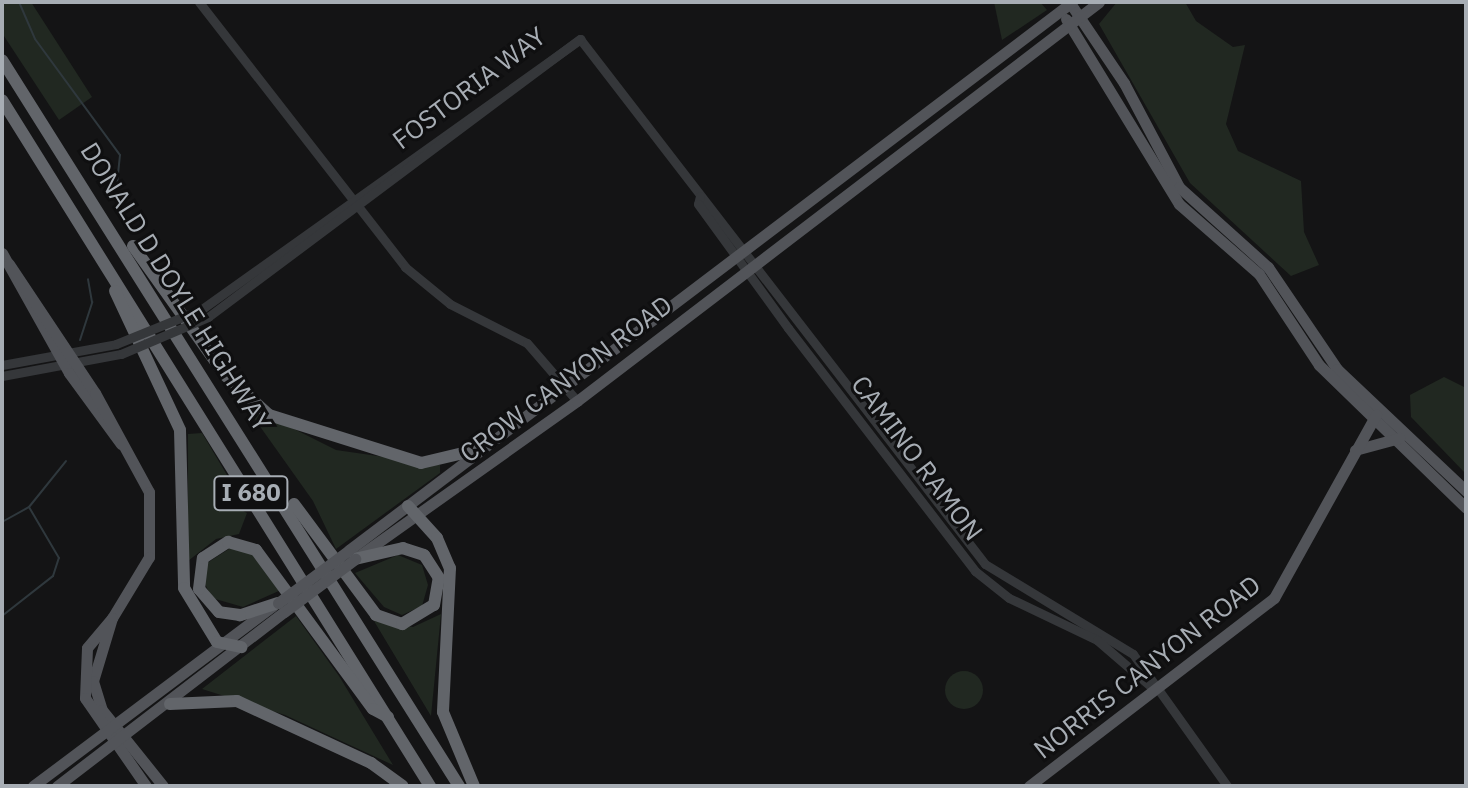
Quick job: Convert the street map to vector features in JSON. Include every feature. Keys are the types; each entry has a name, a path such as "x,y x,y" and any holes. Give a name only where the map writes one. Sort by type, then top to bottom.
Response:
{"highway":[{"name":"DONALD D DOYLE HIGHWAY","path":"2,60 75,166 459,786"},
{"name":"DONALD D DOYLE HIGHWAY","path":"2,100 430,786"},
{"path":"75,166 225,375 258,408 421,463 476,450"},
{"path":"109,268 177,417 184,588 220,645 241,647"},
{"path":"245,439 376,615 412,622 434,605 439,578 424,555 403,548 352,554"},
{"path":"413,510 450,568 443,712 474,786"},
{"path":"281,607 240,615 219,612 199,589 203,558 228,542 256,550 373,709 391,719"},
{"path":"170,704 237,701 371,763 403,786"}],"main road":[{"name":"CROW CANYON ROAD","path":"33,786 220,645 281,607 413,510 577,401 1099,2"},
{"name":"CROW CANYON ROAD","path":"413,510 476,450 565,387 1067,5"},
{"path":"1067,5 1080,16 1124,83 1166,171 1268,267 1337,369 1466,508"},
{"path":"1067,5 1069,24 1163,184 1259,274 1319,365 1466,491"},
{"path":"2,253 93,409 121,444 149,492 154,531 145,567 112,618 91,639 83,674 88,706 118,743 146,786"},
{"path":"66,358 116,427 121,444"},
{"path":"93,409 116,427"},
{"name":"NORRIS CANYON ROAD","path":"1029,786 1259,612 1290,580 1354,451 1376,414"},
{"path":"1354,451 1399,438"},
{"name":"CROW CANYON ROAD","path":"57,786 170,704 241,647 281,607"},
{"path":"118,743 163,786"}],"street":[{"path":"199,2 356,206 430,291 524,342 577,401"},
{"name":"FOSTORIA WAY","path":"66,358 121,354 205,313 356,206 580,39"},
{"name":"CAMINO RAMON","path":"580,39 700,196 698,204 742,252 985,564 1020,591 1114,637 1227,786"},
{"name":"FOSTORIA WAY","path":"66,358 205,313"},
{"path":"2,365 66,358"},
{"path":"2,376 66,358"}],"shaded area":[{"path":"2,2 31,2 92,97 59,120 2,33"},
{"path":"994,2 1040,2 1047,10 1002,40"},
{"path":"1117,2 1185,2 1196,21 1233,47 1245,45 1226,124 1238,151 1301,181 1304,232 1319,265 1291,276 1190,183 1099,24"},
{"path":"1444,377 1466,388 1466,474 1411,417 1410,395"},
{"path":"244,404 336,450 440,465 440,473 336,549 313,501"},
{"path":"202,433 227,475 232,505 247,513 239,534 216,539 188,561 188,434"},
{"path":"232,547 256,555 281,590 243,607 212,598 203,580 207,563"},
{"path":"398,555 422,565 428,585 422,606 402,615 384,607 355,573"},
{"path":"441,614 431,716 374,621 413,627"},
{"path":"296,616 339,676 393,765 285,715 202,689"},
{"path":"964,671 978,676 983,690 978,704 964,709 950,704 945,690 950,676"}],"waterway":[{"path":"19,2 35,39 120,155 117,183"},
{"path":"80,340 92,302 88,279"},
{"path":"2,616 53,576 59,558 29,507 66,461"},
{"path":"2,522 29,507"}]}
